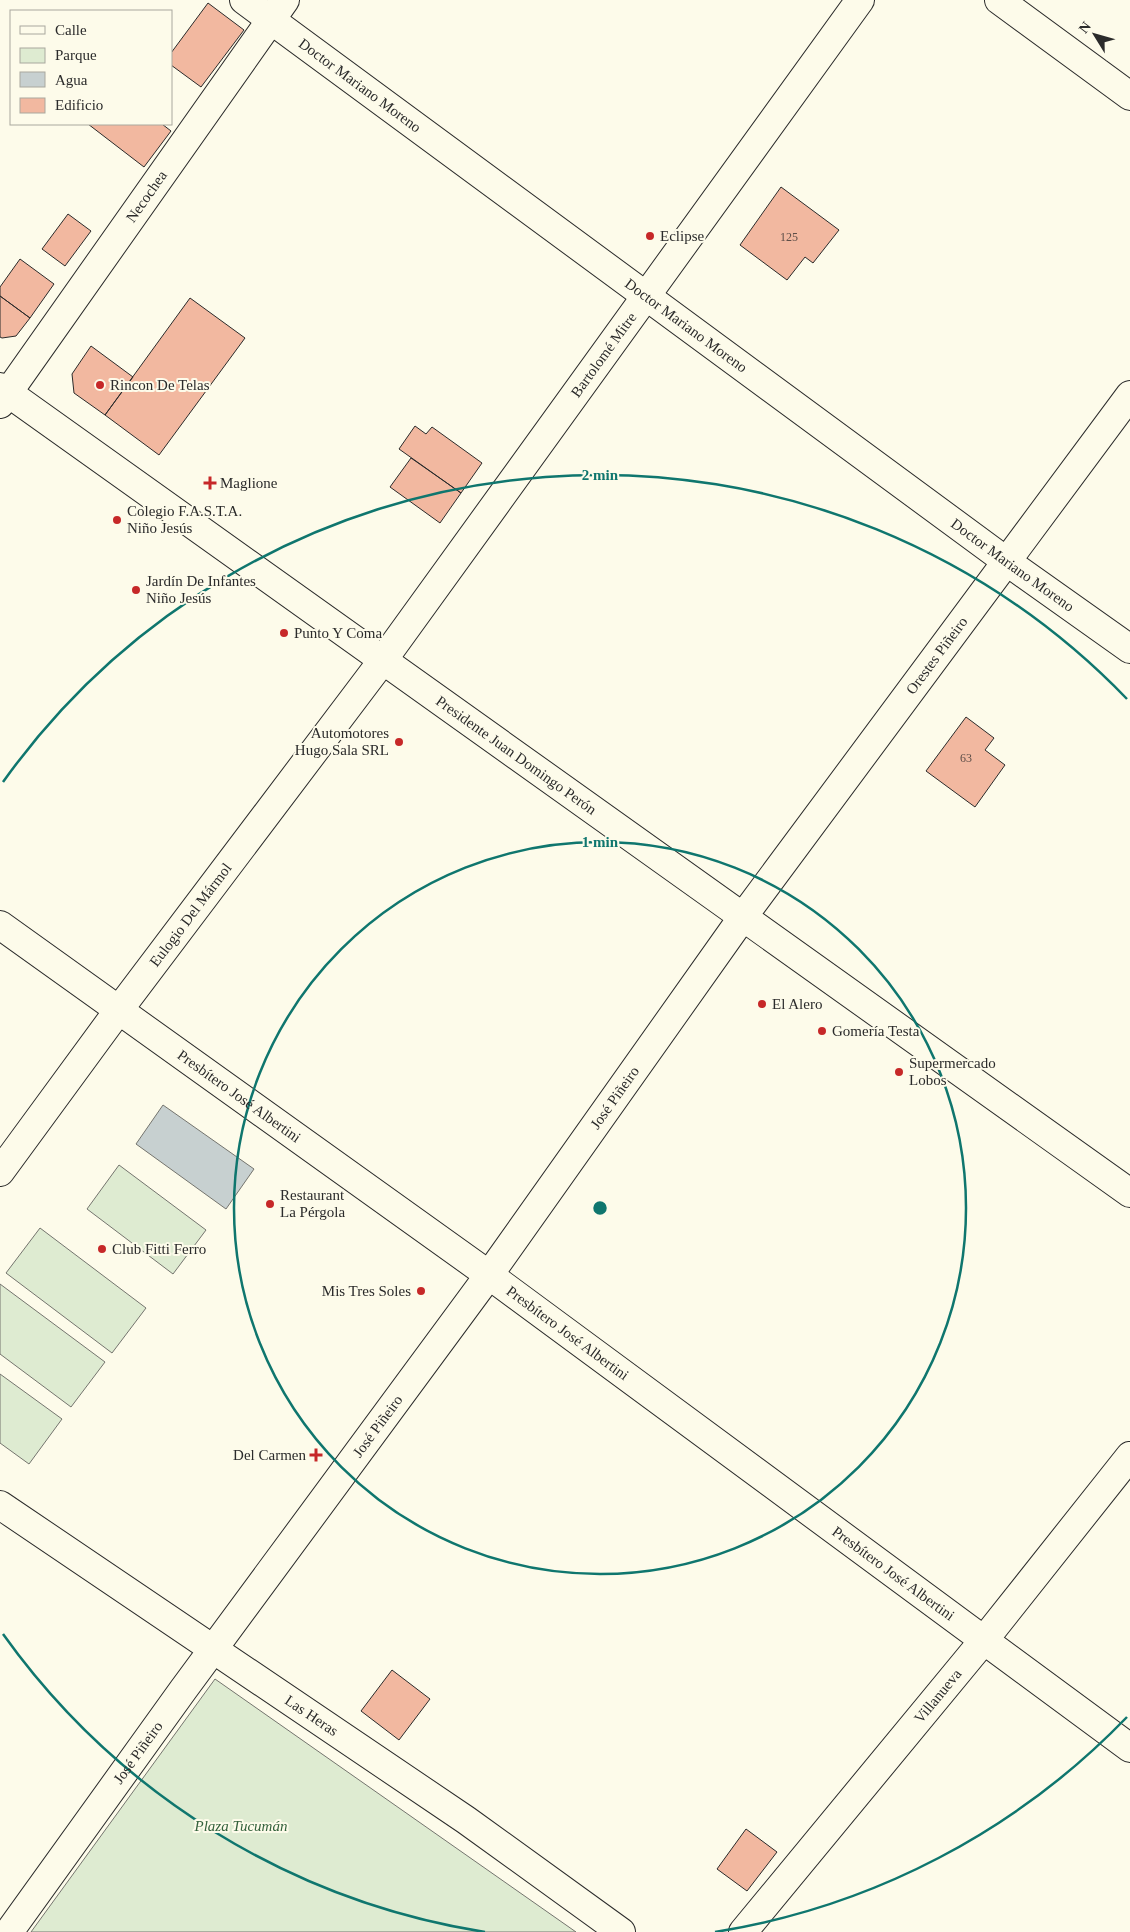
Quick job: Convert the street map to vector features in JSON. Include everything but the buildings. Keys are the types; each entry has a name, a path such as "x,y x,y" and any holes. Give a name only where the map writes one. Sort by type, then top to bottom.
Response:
{"street":[{"name":"Doctor Mariano Moreno","path":"244,0 278,10 648,296 1006,561 1130,649"},
{"name":"Bartolomé Mitre","path":"383,660 648,296 860,0"},
{"path":"999,0 1130,96"},
{"name":"Necochea","path":"2,395 278,10"},
{"name":"Orestes Piñeiro","path":"742,918 1130,394"},
{"name":"Presidente Juan Domingo Perón","path":"2,395 383,660 742,918 1130,1193"},
{"name":"Eulogio Del Mármol","path":"0,1172 118,1010 383,660"},
{"name":"José Piñeiro","path":"9,1932 213,1649 488,1275 742,918"},
{"name":"Presbítero José Albertini","path":"0,925 488,1275 1130,1748"},
{"name":"Villanueva","path":"743,1932 984,1640 1130,1456"},
{"name":"Las Heras","path":"0,1505 466,1820 621,1932"}],"green space":[{"path":"119,1165 206,1230 173,1274 87,1209"},
{"path":"40,1228 146,1308 112,1353 6,1273"},
{"path":"0,1284 105,1362 71,1407 0,1354"},
{"path":"0,1374 62,1419 29,1464 0,1443"},
{"name":"Plaza Tucumán","path":"215,1679 576,1932 31,1932"}],"water":[{"path":"163,1105 254,1169 226,1209 136,1144"}],"place":[{"name":"Eclipse","path":"650,236"},
{"name":"Rincon De Telas","path":"100,385"},
{"name":"Maglione","path":"210,483"},
{"name":"Colegio F.A.S.T.A. Niño Jesús","path":"117,520"},
{"name":"Jardín De Infantes Niño Jesús","path":"136,590"},
{"name":"Punto Y Coma","path":"284,633"},
{"name":"Automotores Hugo Sala SRL","path":"399,742"},
{"name":"El Alero","path":"762,1004"},
{"name":"Gomería Testa","path":"822,1031"},
{"name":"Supermercado Lobos","path":"899,1072"},
{"name":"Restaurant La Pérgola","path":"270,1204"},
{"name":"Club Fitti Ferro","path":"102,1249"},
{"name":"Mis Tres Soles","path":"421,1291"},
{"name":"Del Carmen","path":"316,1455"}]}
